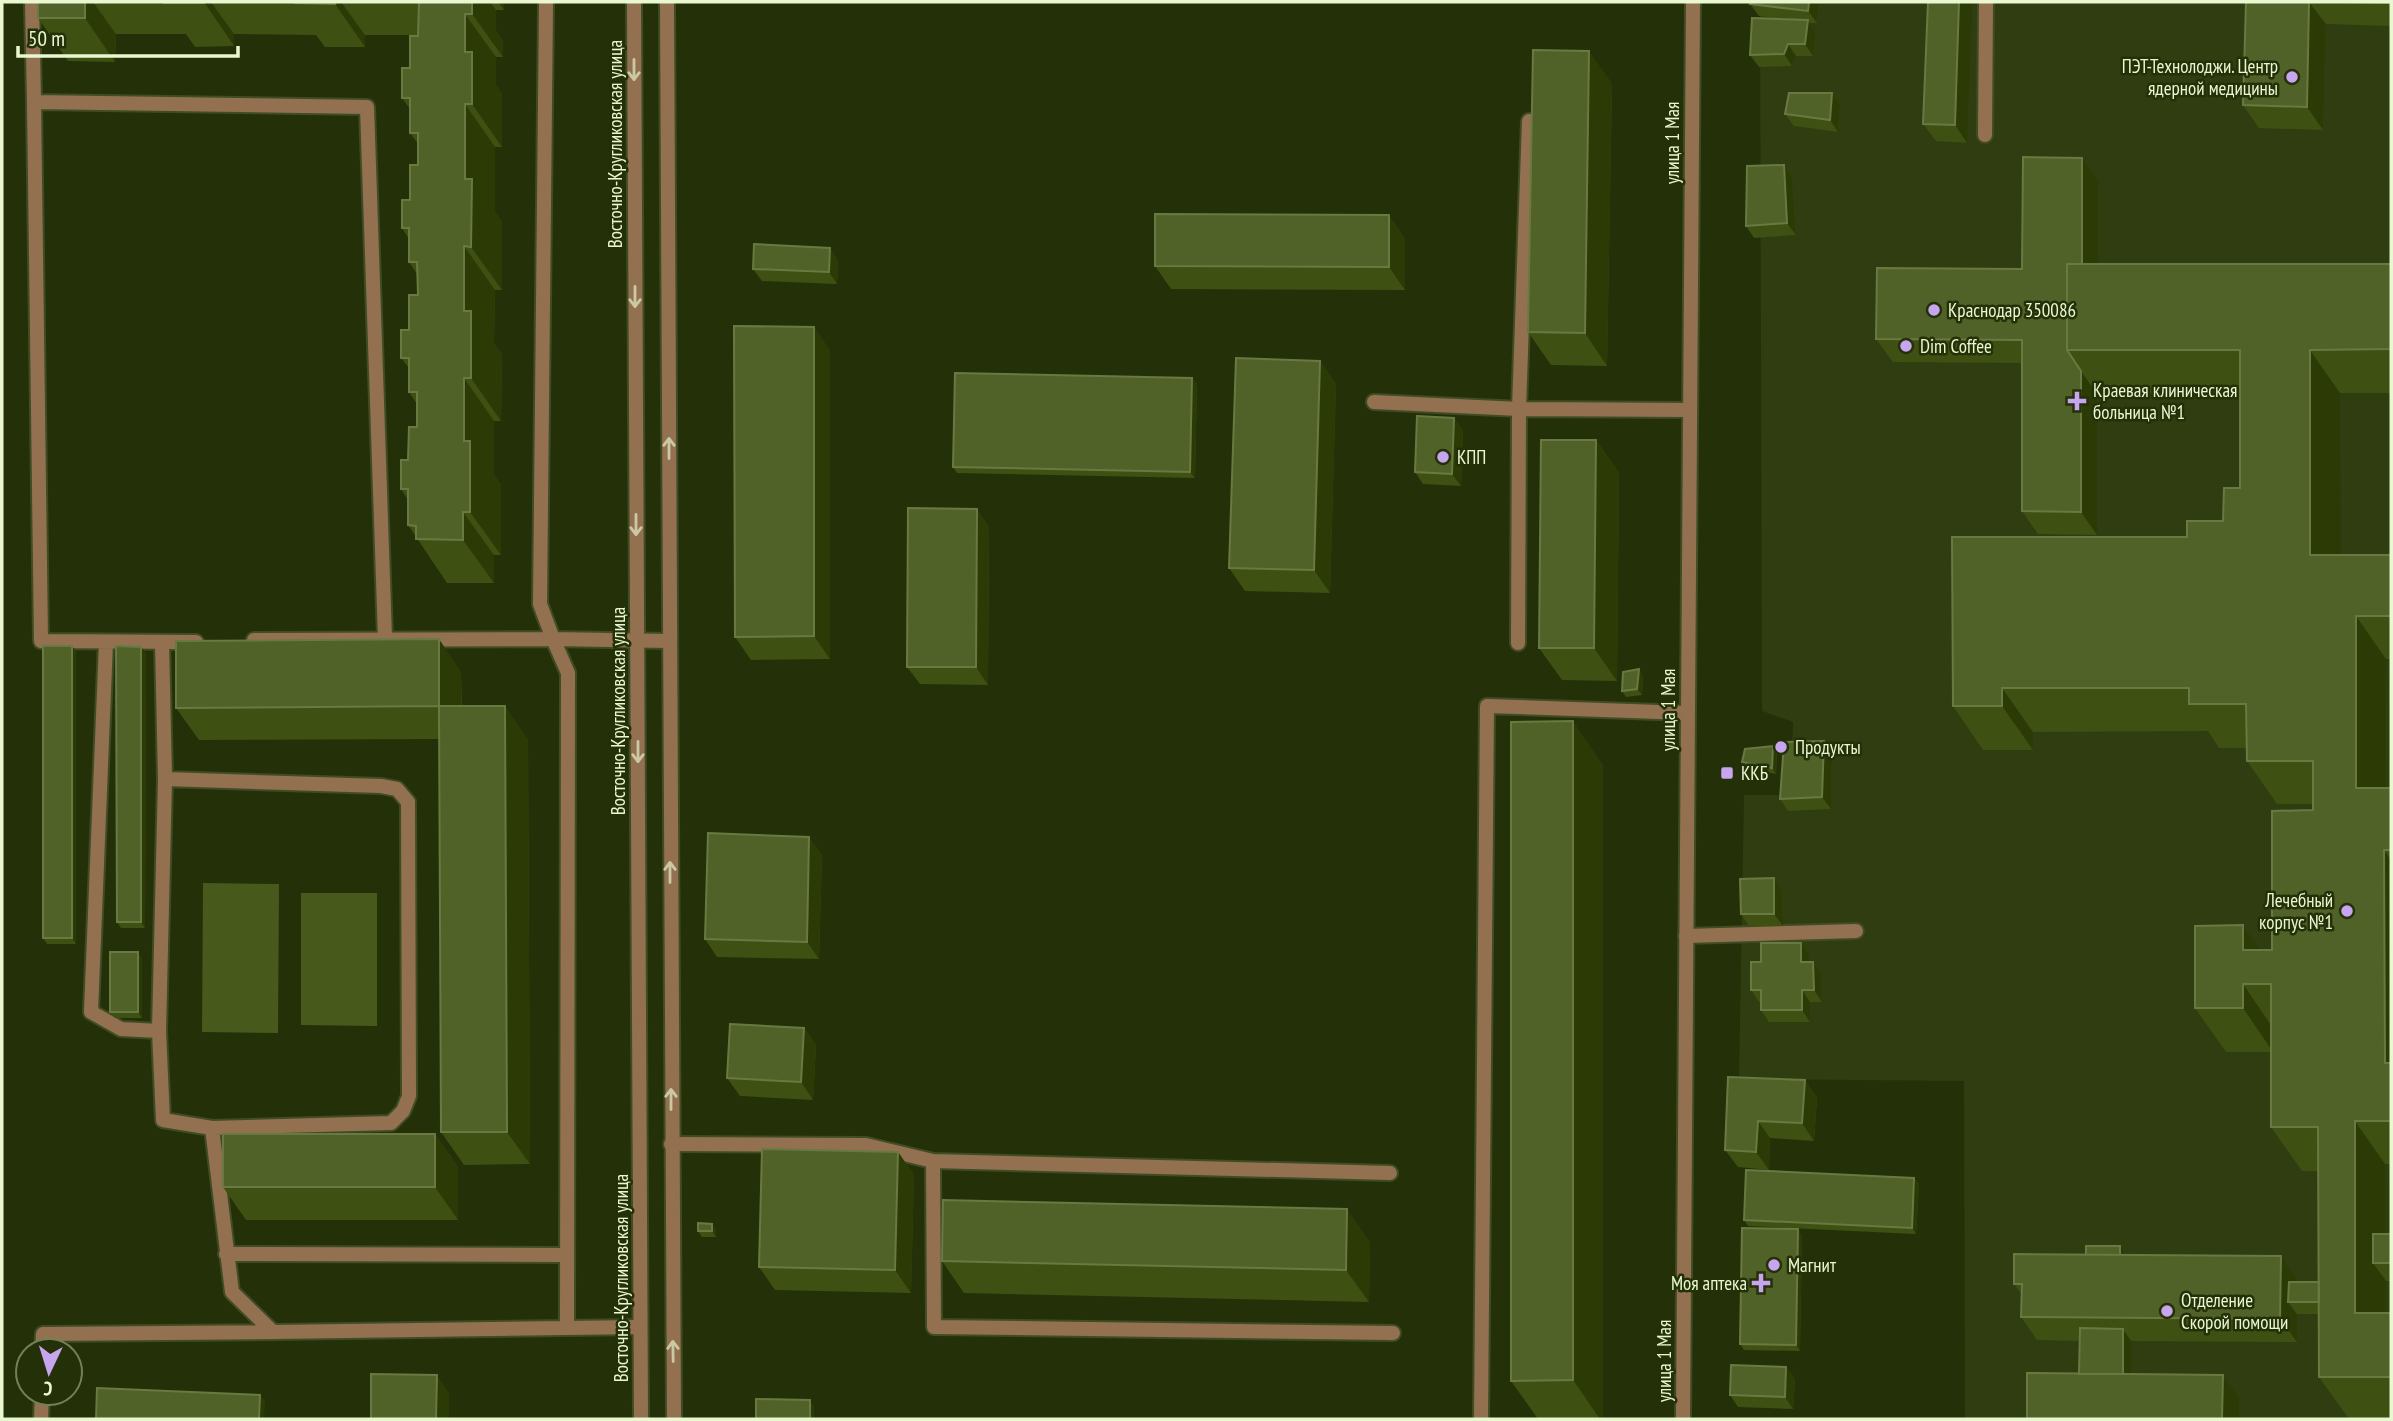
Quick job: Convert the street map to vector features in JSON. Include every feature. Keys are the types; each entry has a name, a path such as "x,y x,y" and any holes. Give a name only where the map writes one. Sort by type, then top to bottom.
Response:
{"street":[{"path":"32,2 41,640 162,642 385,638 669,641"},
{"path":"546,2 540,604 568,673 567,1325"},
{"name":"Восточно-Кругликовская улица","path":"634,2 641,1419"},
{"path":"667,2 674,1419"},
{"name":"улица 1 Мая","path":"1683,1419 1693,2"},
{"path":"1985,135 1986,2"},
{"path":"34,102 367,107 385,638"},
{"path":"1518,643 1519,408 1529,121"},
{"path":"1374,402 1519,408 1690,410"},
{"path":"107,642 91,1012 121,1028 159,1031"},
{"path":"162,642 165,779 159,1031 163,1120 212,1128 391,1123 403,1111 408,1096 408,802 397,789 381,786 165,779"},
{"path":"1481,1419 1487,706 1687,713"},
{"path":"1686,936 1856,931"},
{"path":"212,1128 232,1292 273,1332"},
{"path":"671,1144 866,1145 933,1161 1390,1172"},
{"path":"933,1161 934,1327 1393,1333"},
{"path":"226,1254 568,1255"},
{"path":"43,1337 43,1334 567,1325 640,1327"}],"shaded area":[{"name":"Краевая клиническая больница №1","path":"1760,2 2391,2 2391,1419 1965,1419 1964,1081 1739,1079 1744,795 1791,795 1793,722 1762,711"},
{"path":"203,883 279,884 278,1033 202,1032"},
{"path":"301,893 377,893 377,1026 301,1025"}],"building":[{"path":"38,2 85,2 85,18 38,18"},
{"path":"204,2 204,3 164,3"},
{"path":"334,2 335,4 295,3"},
{"path":"419,2 472,2 472,14 465,14 465,52 472,52 472,104 465,104 465,179 472,179 471,247 464,246 464,311 471,311 471,378 464,378 464,441 470,441 470,512 463,512 463,540 416,539 416,526 408,525 408,489 401,489 401,460 408,460 409,427 417,427 417,392 409,392 409,358 401,358 401,330 409,330 409,295 418,295 417,262 409,262 409,228 402,228 402,200 410,200 410,165 418,165 418,133 410,133 410,98 402,98 402,68 410,68 410,36 418,36"},
{"path":"1809,2 1808,11 1750,4"},
{"path":"1928,2 1959,2 1955,125 1923,124"},
{"path":"2246,2 2309,2 2307,107 2243,105"},
{"path":"1752,18 1808,20 1805,44 1788,44 1784,54 1750,55"},
{"path":"1533,50 1589,51 1585,333 1528,332"},
{"path":"1789,93 1832,93 1830,120 1785,114"},
{"path":"2023,157 2082,158 2082,264 2067,264 2067,350 2081,371 2081,512 2022,511 2022,340 1876,339 1877,268 2022,269"},
{"path":"1784,165 1787,223 1746,226 1747,166"},
{"path":"1155,214 1389,215 1389,267 1155,266"},
{"path":"754,244 830,248 829,272 753,269"},
{"name":"Лечебный корпус №1","path":"2067,264 2391,264 2391,349 2310,350 2310,555 2391,555 2391,616 2356,616 2356,788 2391,788 2391,850 2384,850 2385,1063 2391,1063 2391,1121 2355,1121 2355,1313 2391,1313 2391,1377 2319,1377 2318,1127 2271,1127 2271,984 2243,984 2243,1008 2195,1008 2195,926 2243,925 2243,950 2272,950 2272,811 2313,810 2313,761 2247,761 2246,704 2189,704 2189,688 2002,688 2002,706 1953,706 1952,537 2187,537 2187,521 2223,521 2224,488 2240,488 2240,350 2067,350"},
{"path":"734,326 814,327 814,636 735,637"},
{"path":"1236,358 1320,361 1314,570 1229,568"},
{"path":"955,373 1192,378 1190,472 953,467"},
{"path":"1417,416 1454,418 1452,474 1415,472"},
{"path":"1541,440 1596,440 1594,648 1539,648"},
{"path":"908,508 977,509 976,667 907,667"},
{"path":"439,639 439,706 176,708 176,641"},
{"path":"43,646 72,646 72,938 43,938"},
{"path":"116,646 141,647 141,922 117,922"},
{"path":"1639,669 1637,689 1622,691 1623,672"},
{"path":"439,706 505,706 507,1132 441,1132"},
{"path":"1573,721 1573,1380 1511,1381 1511,722"},
{"path":"1824,741 1822,797 1780,799 1784,742"},
{"path":"1773,746 1772,768 1742,762 1745,749"},
{"path":"708,833 809,837 807,942 705,939"},
{"path":"1774,878 1774,914 1741,914 1740,879"},
{"path":"1761,943 1801,943 1801,962 1813,962 1814,990 1802,990 1802,1010 1761,1010 1761,990 1751,990 1751,962 1761,962"},
{"path":"110,952 138,952 138,1012 110,1012"},
{"path":"730,1024 804,1028 801,1082 727,1078"},
{"path":"1728,1077 1805,1080 1802,1123 1758,1121 1756,1152 1725,1150"},
{"path":"223,1134 435,1134 435,1187 223,1187"},
{"path":"762,1149 898,1152 895,1270 759,1267"},
{"path":"1746,1170 1914,1178 1912,1228 1744,1220"},
{"path":"943,1200 1347,1209 1346,1270 942,1261"},
{"path":"698,1223 712,1224 712,1231 698,1231"},
{"path":"1742,1228 1798,1229 1796,1345 1740,1344"},
{"path":"2373,1234 2391,1234 2391,1263 2373,1263"},
{"path":"2086,1246 2120,1246 2120,1255 2086,1255"},
{"name":"Отделение Скорой помощи","path":"2014,1254 2281,1256 2280,1319 2021,1317 2022,1284 2014,1284"},
{"path":"2289,1282 2319,1282 2319,1302 2288,1302"},
{"path":"2080,1328 2123,1329 2123,1374 2079,1374"},
{"path":"1731,1365 1786,1367 1785,1397 1730,1395"},
{"path":"2027,1373 2223,1375 2222,1419 2027,1419"},
{"path":"371,1374 437,1375 436,1419 371,1419"},
{"path":"97,1388 260,1395 259,1419 96,1419"},
{"path":"756,1399 810,1400 810,1419 756,1419"}],"place":[{"name":"ПЭТ-Технолоджи. Центр ядерной медицины","path":"2292,77"},
{"name":"Краснодар 350086","path":"1934,310"},
{"name":"Dim Coffee","path":"1906,346"},
{"name":"Краевая клиническая больница №1","path":"2077,401"},
{"name":"КПП","path":"1443,457"},
{"name":"Продукты","path":"1781,747"},
{"name":"ККБ","path":"1727,773"},
{"name":"Лечебный корпус №1","path":"2347,911"},
{"name":"Магнит","path":"1774,1265"},
{"name":"Моя аптека","path":"1761,1283"},
{"name":"Отделение Скорой помощи","path":"2167,1311"}]}
